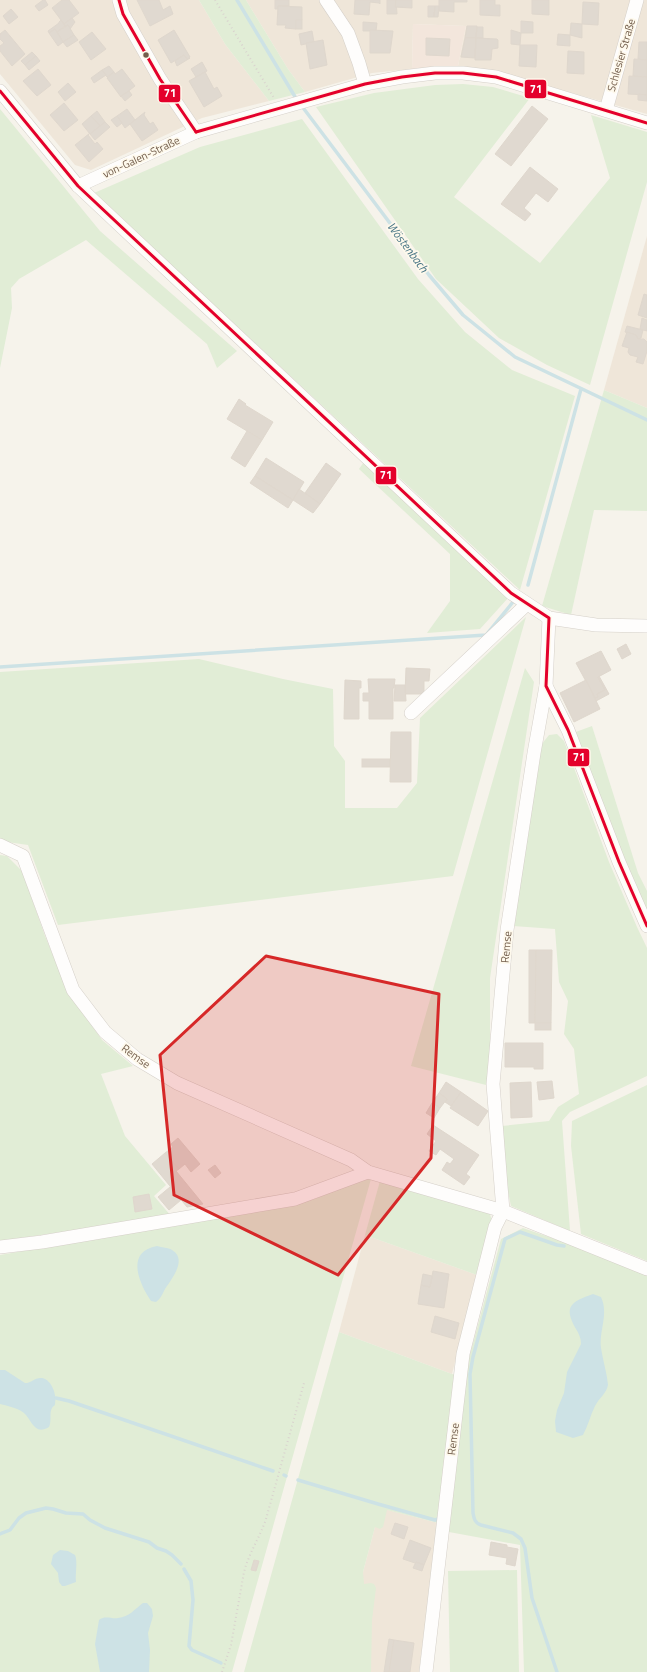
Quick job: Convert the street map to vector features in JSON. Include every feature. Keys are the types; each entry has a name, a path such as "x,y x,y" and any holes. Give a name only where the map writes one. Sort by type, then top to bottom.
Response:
{"street":[{"path":"119,0 123,14 160,80 196,132"},
{"path":"326,0 348,33 365,84"},
{"name":"Schlesier Straße","path":"606,110 637,0"},
{"name":"von-Galen-Straße","path":"78,186 196,132 365,84 434,73 464,73 496,77 647,123"},
{"path":"0,91 78,186 506,588 549,618 596,625 647,626"},
{"path":"410,713 527,604"},
{"name":"Remse","path":"426,1672 463,1354 495,1227 503,1211 493,1084 507,930 534,753 546,686 549,618"},
{"path":"546,686 568,730 619,862 647,926"},
{"name":"Remse","path":"0,845 23,856 72,990 106,1032 138,1059 177,1083 351,1160 368,1172 503,1211 647,1269"},
{"path":"0,1247 42,1242 295,1199 368,1172"}],"path":[{"path":"215,0 284,106"},
{"path":"222,1672 231,1646 247,1560 260,1537 266,1519 304,1383"}],"highlighted area":[{"path":"266,956 439,994 431,1158 338,1275 174,1195 160,1055"}],"shaded area":[{"path":"0,0 199,0 225,44 269,101 202,118 91,170 75,165 0,74"},
{"path":"246,0 647,0 647,114 497,72 458,66 466,26 413,24 412,69 372,73 305,92 288,69"},
{"path":"413,24 466,26 458,66 412,69"},
{"path":"647,236 647,408 604,390"},
{"path":"365,1235 477,1275 452,1374 339,1332"},
{"path":"157,1246 172,1250 176,1254 179,1263 172,1278 156,1302 151,1301 142,1286 139,1277 138,1261 147,1249"},
{"path":"593,1294 601,1297 603,1303 604,1316 601,1335 601,1348 608,1385 606,1391 595,1406 583,1435 573,1438 556,1432 555,1421 557,1410 564,1393 567,1372 581,1344 580,1336 570,1315 570,1310 571,1306 579,1300"},
{"path":"0,1370 5,1370 25,1383 40,1378 46,1379 49,1382 53,1388 55,1405 51,1410 49,1427 40,1430 34,1426 22,1411 0,1404"},
{"path":"380,1508 438,1523 419,1672 363,1672 363,1572"},
{"path":"60,1550 68,1551 75,1555 76,1558 76,1582 65,1586 62,1586 59,1582 58,1573 51,1564 53,1555"},
{"path":"143,1603 147,1603 152,1609 153,1616 148,1633 150,1650 149,1672 100,1672 95,1644 99,1620 106,1617 118,1618 125,1616"}],"green space":[{"path":"199,0 246,0 288,69 305,92 269,101 225,44"},
{"path":"463,84 493,87 530,98 454,197 540,263 610,178 591,115 647,132 647,182 590,385 547,365 499,338 436,279 316,107 374,93 435,85"},
{"path":"0,109 100,231 237,351 217,368 207,344 86,240 19,279 11,288 12,308 0,368"},
{"path":"302,119 418,279 465,332 512,370 575,396 520,590 94,193 200,147"},
{"path":"604,390 647,408 647,511 594,510 571,615 542,606"},
{"path":"366,459 508,598 480,629 427,633 450,601 450,554 359,469"},
{"path":"526,617 453,876 58,925 28,845 0,841 0,672 199,659 333,689 334,746 345,761 345,808 397,808 417,783 420,718"},
{"path":"525,668 534,682 490,978 490,1086 411,1066"},
{"path":"592,726 638,873 647,891 647,914 573,733"},
{"path":"557,734 564,741 609,862 647,948 647,1076 570,1112 562,1121 570,1231 511,1206 507,1187 502,1126 549,1121 558,1107 579,1094 574,1049 564,1034 568,1001 559,982 555,929 513,926 541,745 549,735"},
{"path":"0,855 7,856 22,871 45,936 68,992 102,1040 133,1066 101,1074 125,1136 166,1185 154,1196 171,1216 0,1241"},
{"path":"647,1085 647,1261 581,1234 571,1146 572,1121"},
{"path":"371,1179 232,1672 0,1672 0,1255 312,1200 360,1181"},
{"path":"380,1181 489,1211 492,1221 477,1275 365,1235"},
{"path":"523,1228 572,1245 647,1276 647,1672 524,1672 520,1545 449,1532 438,1523 387,1510 383,1527 380,1529 375,1527 363,1572 364,1584 374,1584 376,1588 372,1620 371,1672 244,1672 339,1332 452,1374 464,1377 501,1239"},
{"path":"517,1570 519,1672 450,1672 448,1571"}],"building":[{"path":"45,0 48,5 39,11 35,6"},
{"path":"62,0 69,0 79,13 64,24 52,8"},
{"path":"137,0 159,0 163,10 170,6 173,14 150,26"},
{"path":"275,0 289,0 289,6 278,6 278,9 275,9"},
{"path":"355,0 380,0 380,4 370,2 369,15 354,14"},
{"path":"387,0 396,0 397,14 387,14"},
{"path":"396,0 412,0 412,8 395,7"},
{"path":"439,0 467,0 467,2 454,2 454,12 439,11"},
{"path":"480,0 495,0 495,5 500,5 500,16 480,15"},
{"path":"532,0 549,0 549,15 532,14"},
{"path":"583,2 599,3 598,25 582,24"},
{"path":"278,6 302,7 302,20 296,20 296,29 285,28 286,25 277,25"},
{"path":"428,6 435,6 434,17 428,17"},
{"path":"435,6 439,6 438,17 434,17"},
{"path":"11,9 18,17 9,24 3,16"},
{"path":"72,18 75,22 70,29 68,25 65,26 64,24"},
{"path":"61,20 65,26 57,32 55,29 49,33 48,31"},
{"path":"296,20 302,20 302,29 296,29"},
{"path":"521,21 533,22 533,33 521,33"},
{"path":"363,22 377,23 376,31 363,31"},
{"path":"571,23 582,24 582,38 570,35"},
{"path":"68,25 74,35 63,42 57,32"},
{"path":"467,26 477,26 476,38 465,38"},
{"path":"477,27 483,27 483,38 476,38"},
{"path":"55,29 63,42 58,46 49,33"},
{"path":"5,30 25,54 12,66 0,51 0,46 4,43 0,39 0,34"},
{"path":"174,30 190,57 187,59 184,55 171,63 158,40"},
{"path":"370,30 393,31 390,53 370,53"},
{"path":"511,30 521,33 520,45 511,44"},
{"path":"312,31 314,42 301,45 299,34"},
{"path":"92,32 106,49 91,60 79,42"},
{"path":"558,34 570,35 570,46 557,45"},
{"path":"74,35 78,40 67,47 63,42"},
{"path":"426,38 450,39 449,56 426,55"},
{"path":"465,38 476,38 475,58 461,57"},
{"path":"476,38 498,40 498,48 492,49 491,60 475,60"},
{"path":"323,40 327,65 310,69 306,43"},
{"path":"639,42 647,42 647,60 638,59"},
{"path":"520,45 537,45 536,67 519,66"},
{"path":"568,51 584,52 584,74 567,73"},
{"path":"32,52 36,56 25,65 21,61"},
{"path":"184,55 187,59 190,58 177,66 175,61"},
{"path":"36,56 40,61 29,70 25,65"},
{"path":"634,59 647,60 647,77 633,76"},
{"path":"202,62 207,71 196,77 191,69"},
{"path":"109,66 114,72 107,77 102,70"},
{"path":"38,69 51,85 37,96 23,81"},
{"path":"122,69 135,86 121,97 107,78 114,72 115,74"},
{"path":"102,70 106,75 94,83 91,78"},
{"path":"205,72 214,89 217,87 222,96 204,107 189,81"},
{"path":"629,76 647,77 647,95 628,94"},
{"path":"68,83 76,92 65,101 58,92"},
{"path":"129,91 132,95 125,101 121,96"},
{"path":"638,94 647,95 647,101 638,100"},
{"path":"64,103 78,120 64,131 50,115"},
{"path":"532,106 548,119 511,166 495,154"},
{"path":"127,109 135,120 125,128 117,116"},
{"path":"97,111 105,122 100,126 91,116"},
{"path":"145,112 144,115 150,124 153,122 158,130 142,141 130,124"},
{"path":"91,116 100,126 90,134 82,124"},
{"path":"117,116 122,123 117,127 111,120"},
{"path":"105,122 110,127 95,140 90,134"},
{"path":"90,133 88,135 95,144 97,142 103,149 89,162 75,145"},
{"path":"530,167 558,189 548,202 536,193 524,208 531,214 525,221 501,204"},
{"path":"644,294 647,295 647,318 638,315"},
{"path":"642,318 647,320 647,331 640,329"},
{"path":"627,326 643,330 641,338 638,339 636,335 625,332"},
{"path":"627,332 636,335 638,339 644,339 647,342 647,351 643,364 636,362 638,357 630,355 628,352 629,348 622,346"},
{"path":"239,399 246,404 245,405 273,422 262,440 227,419"},
{"path":"247,431 262,440 245,467 231,458"},
{"path":"266,458 304,482 293,500 255,476"},
{"path":"326,463 341,474 320,504 305,493"},
{"path":"255,476 293,500 288,508 250,483"},
{"path":"299,489 320,504 313,513 293,500"},
{"path":"626,644 631,654 622,659 617,649"},
{"path":"601,651 611,670 598,677 605,690 597,694 598,697 595,698 576,663"},
{"path":"406,668 430,669 429,681 424,681 424,694 405,694"},
{"path":"599,676 609,694 596,701 595,698 598,697 597,694 605,690 598,677"},
{"path":"368,679 395,679 393,688 393,719 369,719 369,701 363,701 363,693 369,693"},
{"path":"345,680 361,681 361,688 359,688 359,719 344,719"},
{"path":"586,680 600,709 574,722 560,693"},
{"path":"395,685 405,685 406,701 394,701"},
{"path":"391,732 411,732 411,782 390,782"},
{"path":"362,759 390,759 390,767 362,767"},
{"path":"529,950 536,950 535,1023 529,1023"},
{"path":"536,950 552,950 551,1023 535,1023"},
{"path":"535,1023 551,1023 551,1030 535,1030"},
{"path":"505,1043 543,1043 543,1069 534,1069 534,1067 505,1067"},
{"path":"552,1081 554,1098 539,1100 537,1082"},
{"path":"446,1082 461,1092 451,1106 445,1102 447,1099 439,1093"},
{"path":"531,1082 532,1117 511,1118 510,1083"},
{"path":"461,1092 488,1111 478,1126 450,1108"},
{"path":"439,1093 447,1099 440,1108 432,1103"},
{"path":"432,1103 440,1108 434,1118 426,1113"},
{"path":"433,1125 479,1155 466,1174 470,1177 464,1185 442,1170 447,1162 450,1164 454,1159 440,1149 436,1155 429,1151 436,1141 427,1134"},
{"path":"178,1138 200,1164 191,1172 185,1164 179,1169 165,1153 173,1147 171,1144"},
{"path":"165,1153 179,1169 176,1171 203,1204 187,1207 152,1164"},
{"path":"215,1165 221,1173 215,1178 208,1170"},
{"path":"170,1187 181,1200 169,1210 158,1197"},
{"path":"149,1194 152,1209 135,1212 133,1197"},
{"path":"433,1271 449,1274 444,1308 418,1304 421,1285 430,1287"},
{"path":"423,1274 432,1276 430,1287 421,1285"},
{"path":"435,1316 459,1323 455,1339 431,1332"},
{"path":"395,1523 408,1527 404,1539 391,1534"},
{"path":"410,1540 431,1548 424,1565 403,1559"},
{"path":"491,1542 518,1549 515,1566 506,1564 507,1558 489,1555"},
{"path":"254,1560 259,1561 256,1571 251,1570"},
{"path":"416,1562 424,1565 422,1571 413,1568"},
{"path":"389,1639 394,1640 389,1672 384,1672"},
{"path":"394,1640 414,1643 410,1672 389,1672"}],"waterway":[{"name":"Wöstenbach","path":"237,0 297,100"},
{"name":"Wöstenbach","path":"301,105 429,275 463,315 515,357 647,420"},
{"path":"528,585 581,389"},
{"path":"0,667 486,635 513,602"},
{"path":"557,1672 532,1598 525,1548 521,1539 513,1533 481,1525 476,1522 474,1517 470,1374 473,1357 505,1239 520,1232 564,1246"},
{"path":"56,1398 69,1401 273,1471"},
{"path":"298,1480 435,1520 438,1519 439,1516"},
{"path":"0,1534 10,1530 19,1518 26,1513 46,1508 53,1509 66,1513 83,1514 90,1520 105,1528 149,1542 157,1548 172,1555 181,1564"},
{"path":"184,1569 191,1581 193,1600 189,1646 192,1650 221,1663"}],"transit line":[{"name":"71","path":"119,0 123,14 160,79 196,132"},
{"name":"71","path":"196,132 365,84 435,73 463,73 496,77 647,123"},
{"name":"71","path":"0,91 78,186 511,593 549,618 546,686 568,730 619,862 647,926"}]}
